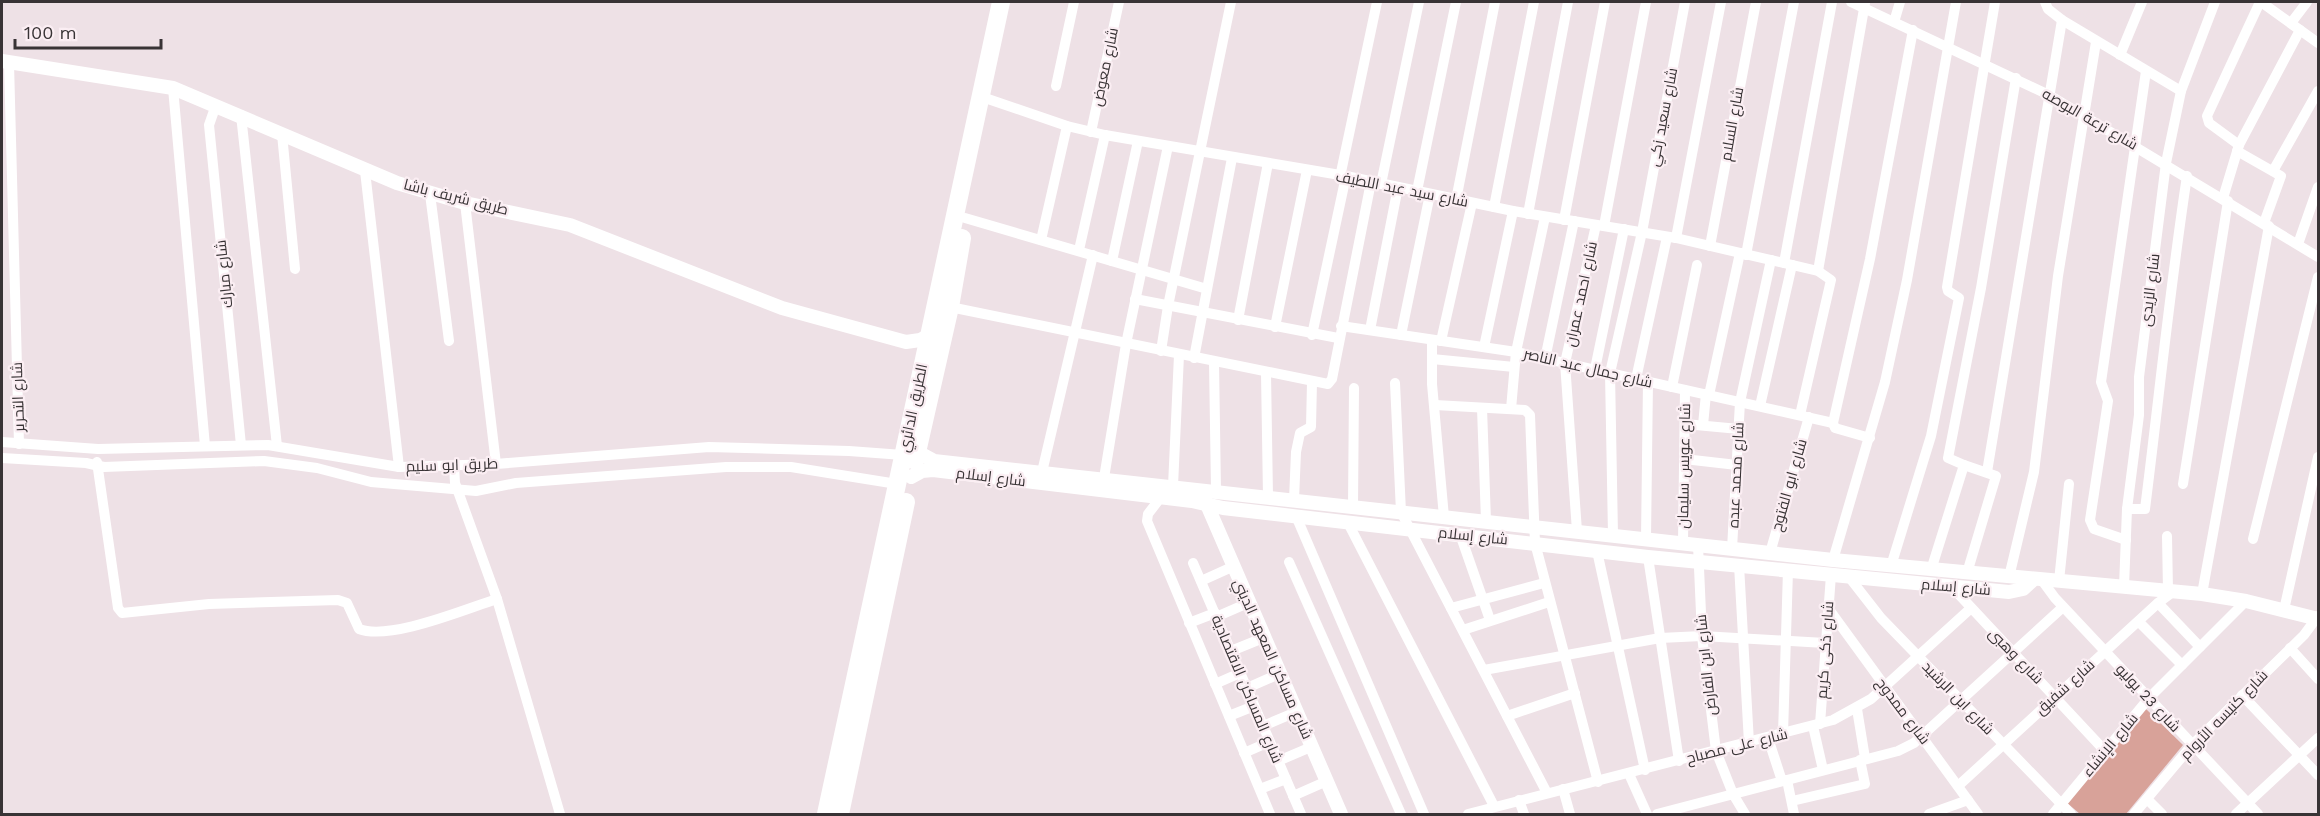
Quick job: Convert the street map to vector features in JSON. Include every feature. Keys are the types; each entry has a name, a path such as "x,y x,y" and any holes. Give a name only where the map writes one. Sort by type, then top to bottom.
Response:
{"highway":[{"name":"الطريق الدائري","path":"910,452 922,365 929,335 944,300 1001,2"},
{"name":"الطريق الدائري","path":"826,814 886,571 910,452 965,218 988,99 1011,2"},
{"name":"الطريق الدائري","path":"840,814 878,601"}],"street":[{"path":"1056,86 1074,2"},
{"name":"شارع معوض","path":"1091,132 1119,2"},
{"path":"1161,351 1168,306 1231,2"},
{"path":"1312,335 1377,2"},
{"path":"944,300 1076,334 1325,385 1331,382 1338,338 1419,2"},
{"path":"1417,191 1456,2"},
{"path":"1456,200 1496,2"},
{"path":"1494,207 1534,2"},
{"path":"1527,214 1568,2"},
{"path":"1545,359 1605,2"},
{"name":"شارع احمد عمران","path":"1576,531 1565,363 1600,225 1646,2"},
{"name":"شارع سعيد زكي","path":"1613,535 1610,373 1642,232 1685,2"},
{"path":"1636,379 1671,238 1721,2"},
{"name":"شارع السلام","path":"1710,246 1756,2"},
{"path":"1703,425 1707,395 1743,254 1794,2"},
{"path":"1760,406 1788,264 1832,2"},
{"name":"شارع ترعة البوصه","path":"1851,2 1865,5 1894,22 2049,94 2319,257"},
{"path":"1894,22 1900,2"},
{"path":"1833,560 1870,438 1905,289 1956,2"},
{"path":"1891,566 1930,435 1959,298 1949,292 1947,287 1995,2"},
{"path":"2045,2 2048,9 2062,20 2181,91"},
{"path":"2120,55 2142,2"},
{"name":"شارع الزيدى","path":"2124,587 2127,509 2139,415 2139,377 2166,163 2181,91 2215,2"},
{"path":"2183,484 2225,199 2238,148 2307,2"},
{"path":"2202,594 2267,225 2281,176 2238,148 2209,123 2207,116 2266,3 2317,39"},
{"path":"1818,271 1865,5"},
{"path":"1987,472 2062,20"},
{"path":"1833,423 1870,259 1913,30"},
{"path":"2009,577 2034,472 2058,276 2096,42"},
{"name":"طريق شريف باشا","path":"5,62 174,88 241,115 365,171 430,194 465,203 538,216 577,227 760,300 875,335 910,342 929,335"},
{"name":"شارع التحرير","path":"5,62 19,444"},
{"path":"2126,540 2094,529 2090,520 2108,401 2101,382 2146,71"},
{"path":"1966,573 1996,479 1995,474 1948,458 2016,78"},
{"path":"174,88 205,446"},
{"path":"2274,171 2319,91"},
{"name":"شارع سيد عبد اللطيف","path":"988,99 1068,126 1105,135 1398,187 1527,214 1642,232 1818,271"},
{"name":"شارع مبارك","path":"216,105 210,125 241,445"},
{"path":"241,115 277,446"},
{"path":"1041,240 1068,126"},
{"path":"282,134 295,269"},
{"path":"1079,250 1105,135"},
{"path":"1112,261 1138,141"},
{"path":"1104,478 1126,344 1168,146"},
{"path":"1194,358 1232,158"},
{"path":"1238,320 1268,163"},
{"path":"1275,327 1307,170"},
{"path":"365,171 399,467"},
{"path":"2127,509 2145,508 2187,176"},
{"path":"1370,330 1398,187"},
{"path":"2298,244 2315,204 2319,187"},
{"path":"430,194 449,341"},
{"path":"1401,335 1430,194"},
{"path":"465,203 496,464"},
{"path":"1444,517 1432,359 1472,203"},
{"path":"1484,347 1513,211"},
{"path":"1511,409 1516,352 1545,217"},
{"path":"965,218 1207,289"},
{"path":"1594,369 1624,230"},
{"path":"1042,472 1093,255"},
{"name":"شارع محمد عبده","path":"1732,549 1740,402 1772,260"},
{"path":"1672,387 1697,265"},
{"name":"شارع ابو الفتوح","path":"1770,553 1805,416 1831,280 1818,271"},
{"path":"2253,539 2319,277"},
{"path":"1135,299 1312,335 1338,338"},
{"name":"شارع جمال عبد الناصر","path":"1341,326 1516,352 1805,416 1833,423 1835,428 1870,438"},
{"name":"طريق شريف باشا","path":"875,335 909,350 922,365"},
{"path":"1173,486 1179,355"},
{"path":"1432,359 1514,366"},
{"path":"1214,362 1216,491"},
{"path":"1266,373 1268,497"},
{"path":"1646,539 1648,381"},
{"path":"1294,500 1296,452 1300,434 1311,427 1312,382"},
{"path":"1395,383 1401,512 1547,793"},
{"path":"1353,506 1354,388"},
{"name":"شارع عويس سليمان","path":"1683,543 1685,390"},
{"path":"1435,405 1525,410 1530,415 1535,543 1599,782"},
{"path":"1482,408 1486,521"},
{"path":"1685,424 1739,429"},
{"name":"طريق ابو سليم","path":"2,442 98,449 277,446 399,467 496,464 709,447 910,452"},
{"path":"98,449 97,466 101,474 118,608 121,612 209,604 338,600 347,603 359,628 368,630 415,628 497,599"},
{"name":"شارع إسلام","path":"910,452 940,466 1206,504 1648,557 2016,592 2038,579"},
{"path":"2284,610 2319,457"},
{"name":"طريق ابو سليم","path":"2,459 97,466 264,461 316,468 371,482 476,491 516,483 726,467 791,467 904,480"},
{"path":"1684,459 1737,465"},
{"path":"1931,570 1964,465"},
{"path":"454,466 458,489 497,599 560,814"},
{"name":"شارع إسلام","path":"904,480 940,466 1104,478 1833,560 2202,594 2246,601 2318,618"},
{"path":"2059,580 2069,484"},
{"name":"شارع مساكن المعهد الديني","path":"1201,489 1232,567 1341,814"},
{"path":"1161,497 1148,514 1147,521 1270,814"},
{"path":"1296,516 1424,814"},
{"path":"1347,521 1489,810"},
{"path":"1460,534 1490,620"},
{"path":"2167,536 2171,591"},
{"name":"شارع ابن الفارض","path":"1698,545 1702,636 1716,751 1733,794 1745,814"},
{"path":"1597,550 1645,770"},
{"path":"1648,557 1678,761"},
{"name":"شارع المساكن الاقتصادية","path":"1193,562 1301,814"},
{"path":"1288,562 1401,814"},
{"path":"1739,565 1749,743"},
{"path":"1201,581 1232,567"},
{"path":"1783,734 1788,570"},
{"name":"شارع ذكى كريم","path":"1823,770 1817,725 1831,575"},
{"name":"شارع ابن الرشيد","path":"1849,577 1868,602 1918,657 2071,814"},
{"name":"شارع 23 يوليو","path":"2038,579 2258,814"},
{"path":"1451,608 1544,583"},
{"name":"شارع وهبى","path":"1952,587 1970,609 2105,751"},
{"name":"شارع شفيق","path":"1958,786 2171,591"},
{"name":"شارع الإنشاء","path":"2053,814 2149,698 2246,601"},
{"path":"1463,630 1549,602"},
{"path":"1189,623 1248,603"},
{"path":"2158,603 2200,647"},
{"path":"1657,814 1898,751 1922,737 2063,607"},
{"name":"شارع ممدوح","path":"1828,608 1968,800 1975,814"},
{"name":"شارع على مصباح","path":"1468,814 1817,725 1857,709 1885,687 1970,609"},
{"name":"شارع كنيسه الأروام","path":"2134,814 2192,745 2318,618"},
{"path":"2139,622 2182,665"},
{"path":"1484,670 1660,638 1742,637 1824,643"},
{"path":"1231,651 1263,638"},
{"path":"2290,648 2319,679"},
{"path":"1215,684 1240,673"},
{"path":"1247,688 1279,674"},
{"path":"1507,716 1575,693"},
{"path":"2242,695 2319,775"},
{"path":"1229,717 1254,706"},
{"path":"1792,801 1865,784 1857,709"},
{"path":"1263,726 1296,712"},
{"path":"1768,738 1792,801 1794,814"},
{"path":"2236,814 2319,738"},
{"path":"1244,753 1269,742"},
{"path":"1278,761 1311,747"},
{"path":"1629,774 1647,814"},
{"path":"1260,789 1286,779"},
{"path":"1293,796 1327,782"},
{"path":"1563,789 1570,814"},
{"path":"2147,799 2162,814"},
{"path":"1518,800 1524,814"},
{"path":"1929,814 1968,800"}],"shaded area":[{"path":"2145,708 2183,745 2126,814 2080,814 2066,802"}]}
